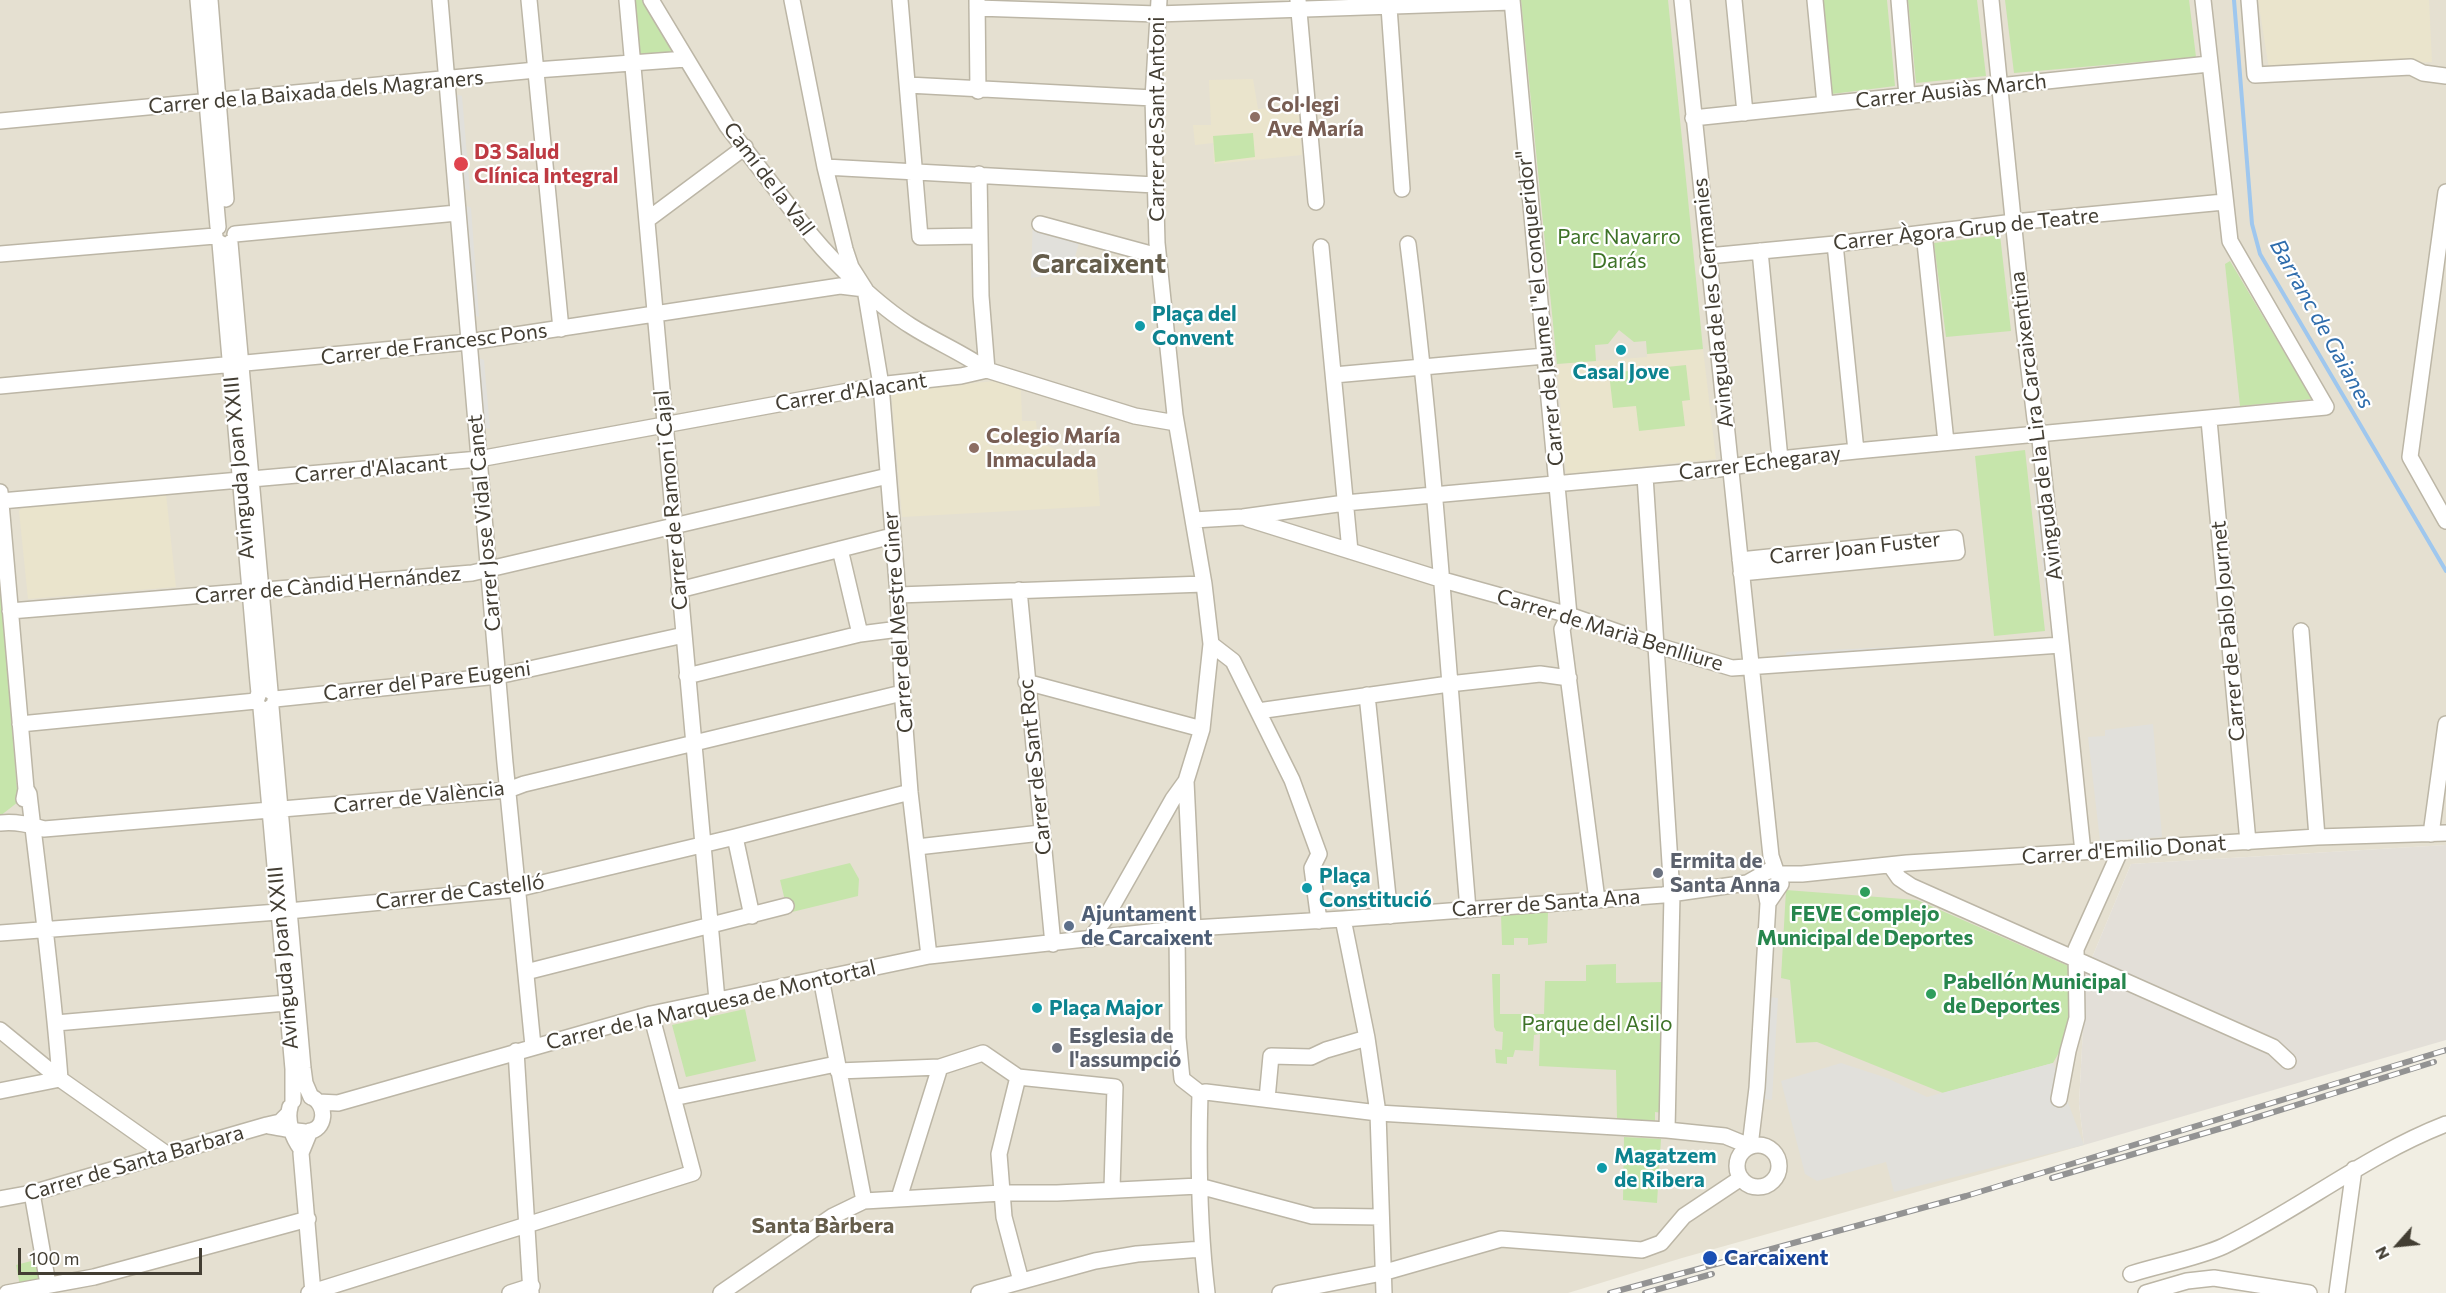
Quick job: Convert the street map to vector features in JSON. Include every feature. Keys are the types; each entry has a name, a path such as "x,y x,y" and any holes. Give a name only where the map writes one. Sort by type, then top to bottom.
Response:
{"street":[{"name":"Avinguda Joan XXIII","path":"198,0 212,102 284,912 305,1083 323,1110 323,1119"},
{"name":"Avinguda Joan XXIII","path":"210,0 212,102"},
{"name":"Carrer Jose Vidal Canet","path":"440,0 488,570 533,1046"},
{"path":"529,0 561,329"},
{"name":"Carrer de Ramon i Cajal","path":"627,0 717,1000"},
{"name":"Camí de la Vall","path":"651,0 717,112 825,252 910,326 968,356 987,370"},
{"path":"792,0 825,167 848,258 865,289"},
{"path":"900,0 921,237 980,236"},
{"name":"Avinguda de les Germanies","path":"1682,0 1740,567 1753,665 1771,880 1757,1088"},
{"path":"1734,0 1744,113"},
{"path":"1815,0 1825,104"},
{"path":"1899,0 1907,96"},
{"name":"Avinguda de la Lira Carcaixentina","path":"1991,0 2024,328 2084,852"},
{"path":"2203,0 2224,202"},
{"path":"2249,0 2255,75 2411,67 2423,73 2446,76"},
{"path":"978,91 976,4 1158,7 1299,4 1389,7 1512,1"},
{"name":"Carrer de Jaume I \"el conqueridor\"","path":"1512,1 1569,615 1562,629 1597,900"},
{"path":"1299,4 1316,202"},
{"name":"Carrer de Sant Antoni","path":"1158,7 1153,98 1158,256 1176,423 1194,520 1211,644 1202,729 1186,781"},
{"path":"1389,7 1402,189"},
{"path":"632,62 686,58"},
{"name":"Carrer de la Baixada dels Magraners","path":"0,121 632,62"},
{"name":"Carrer Ausiàs March","path":"1693,118 2209,64"},
{"path":"908,86 1153,98"},
{"path":"647,220 745,147"},
{"path":"825,167 1155,185"},
{"path":"979,174 981,296 987,370 1135,416 1176,423"},
{"path":"2446,192 2410,457 2446,521"},
{"name":"Carrer Àgora Grup de Teatre","path":"1708,256 1835,244 2014,222 2224,202"},
{"name":"Carrer Echegaray","path":"1194,520 1243,517 1346,502 1645,476 1946,442 2209,420 2326,407 2230,241 2224,202"},
{"path":"0,254 457,213"},
{"path":"1040,224 1158,256"},
{"path":"1924,233 1946,442"},
{"path":"1408,244 1424,367 1436,495 1468,909"},
{"path":"1835,244 1856,451"},
{"path":"1321,247 1350,551"},
{"path":"1760,251 1780,459"},
{"name":"Carrer de Francesc Pons","path":"0,386 469,342 840,286 865,289"},
{"name":"Carrer del Mestre Giner","path":"865,289 881,385 898,595 902,693 910,792 929,956"},
{"path":"1334,375 1545,356"},
{"name":"Carrer d'Alacant","path":"1,501 479,459 881,385 962,376 987,370"},
{"name":"Carrer de Pablo Journet","path":"2209,420 2248,842"},
{"name":"Carrer de Càndid Hernández","path":"10,611 488,570 888,476"},
{"path":"1645,476 1672,894 1667,1130"},
{"path":"0,492 2,537 26,789 22,813 7,822"},
{"name":"Carrer de Marià Benlliure","path":"1243,517 1443,580 1569,615 1655,645 1732,668 2061,645"},
{"path":"679,590 892,536"},
{"name":"Carrer Joan Fuster","path":"1955,537 1957,552 1740,567 1955,537"},
{"name":"Carrer del Mestre Giner","path":"840,549 860,634"},
{"path":"898,595 1204,584"},
{"name":"Carrer de Sant Roc","path":"1019,590 1026,682 1053,944"},
{"path":"687,676 860,634 899,628"},
{"path":"2301,631 2317,837"},
{"name":"Carrer del Pare Eugeni","path":"20,724 498,676 684,634"},
{"path":"1211,644 1233,661 1292,780 1318,854 1312,868 1319,921"},
{"path":"1258,711 1449,684 1540,674 1569,678"},
{"path":"1026,682 1202,729"},
{"name":"Carrer de València","path":"7,822 33,824 45,829 508,790 528,783 694,745 902,693"},
{"path":"1367,695 1390,916"},
{"path":"2439,833 2446,724"},
{"path":"1053,944 1086,939 1105,919 1173,799 1186,781"},
{"path":"1186,781 1185,929 1178,1038 1182,1079 1200,1093 1378,1113 1667,1130 1725,1136 1748,1147"},
{"path":"26,789 29,794 46,930 60,1079"},
{"name":"Carrer de Castelló","path":"0,933 284,912 517,889 910,792"},
{"path":"917,847 1041,833"},
{"name":"Carrer d'Emilio Donat","path":"1771,880 1802,874 1890,865 2317,837 2439,833"},
{"path":"735,837 752,916"},
{"path":"2058,1099 2077,1018 2076,949 2121,849"},
{"path":"1890,865 1899,878 1911,886 2273,1047 2288,1061"},
{"name":"Carrer de Santa Ana","path":"1086,939 1185,929 1672,894 1771,880"},
{"path":"526,972 786,906"},
{"name":"Avinguda Joan XXIII","path":"284,912 286,1003 294,1081 295,1121"},
{"path":"1105,919 1109,929 1126,934"},
{"path":"1343,919 1367,1038 1378,1113 1384,1293"},
{"name":"Carrer de la Marquesa de Montortal","path":"295,1121 300,1097 338,1103 651,1014 929,956 1053,944"},
{"path":"821,978 864,1202"},
{"path":"56,1023 286,1003"},
{"path":"338,1103 318,1127 295,1121 294,1140 301,1149 308,1220 311,1293 693,1173 651,1014"},
{"path":"0,1030 60,1079 165,1153"},
{"path":"1267,1099 1271,1056 1311,1057 1326,1050 1367,1038"},
{"path":"510,1293 532,1290 516,1051"},
{"path":"673,1098 837,1068 940,1067 982,1053 1018,1077 1115,1087 1112,1188"},
{"path":"899,1198 940,1067"},
{"path":"1018,1077 1000,1143 1005,1217 1021,1281"},
{"path":"0,1091 60,1079"},
{"path":"1757,1088 1759,1112 1768,1147 1778,1158 1780,1165 1776,1179 1771,1184 1758,1188 1745,1183 1737,1165 1742,1153 1748,1147 1756,1145 1768,1147"},
{"path":"1748,1147 1757,1088"},
{"path":"1200,1093 1198,1186 1207,1293"},
{"name":"Carrer de Santa Barbara","path":"0,1200 32,1193 267,1125 295,1121"},
{"path":"2131,1274 2221,1247 2354,1169 2417,1136 2446,1124"},
{"path":"2337,1293 2354,1169"},
{"path":"1280,1293 1382,1273 1501,1239 1642,1250 1661,1243 1684,1216 1741,1178"},
{"path":"724,1292 833,1216 864,1202 899,1198 1198,1186 1312,1216 1381,1217"},
{"path":"32,1193 48,1284"},
{"path":"7,1293 94,1277 308,1220"},
{"path":"979,1293 1095,1261 1137,1254 1202,1249"},
{"path":"92,1293 94,1277"},
{"path":"2146,1293 2187,1281 2214,1278 2309,1293"}],"shaded area":[{"path":"0,0 2446,0 2446,845 2131,864 2086,972 2079,1104 2084,1145 1682,1258 1568,1293 0,1293"},
{"path":"2258,0 2429,0 2432,62 2269,69"},
{"name":"Col·legi Ave María","path":"1253,79 1258,109 1298,106 1302,155 1214,164 1213,143 1195,145 1193,125 1211,125 1209,80"},
{"path":"452,93 462,96 470,191 460,187"},
{"path":"461,203 471,208 479,317 471,314"},
{"path":"1033,217 1082,232 1072,268 1052,268 1046,276 1031,278"},
{"path":"1703,349 1716,459 1566,474 1557,364 1647,357 1647,354"},
{"path":"475,357 484,360 490,429 481,427"},
{"name":"Colegio María Inmaculada","path":"996,381 1021,390 1022,421 1036,421 1038,442 1067,454 1096,457 1100,506 902,517 891,390"},
{"path":"2033,473 2041,479 2055,611 2047,606"},
{"path":"166,494 176,587 28,599 19,511 22,507"},
{"path":"1935,645 1928,652 1782,660 1787,652"},
{"path":"2153,724 2162,837 2100,841 2088,737 2105,736 2105,730"},
{"path":"2446,845 2446,1040 2084,1145 2079,1104 2086,972 2131,864"},
{"path":"1769,997 1778,998 1772,1100 1763,1099"},
{"path":"1841,1063 1887,1078 1927,1097 2053,1063 2084,1145 1894,1192 1886,1162 1817,1181 1805,1174 1781,1081"}],"green space":[{"path":"633,0 642,0 676,54 637,59"},
{"name":"Parc Navarro Darás","path":"1521,0 1668,0 1703,349 1647,354 1646,341 1634,342 1619,330 1608,344 1595,345 1596,361 1557,364"},
{"path":"1822,0 1887,0 1895,86 1832,94"},
{"path":"1908,0 1977,0 1986,76 1916,83"},
{"path":"2005,0 2189,0 2196,57 2014,73"},
{"path":"1253,133 1255,157 1215,162 1213,136"},
{"path":"2000,235 2011,331 1946,337 1934,243"},
{"path":"2230,261 2312,399 2240,406 2225,264"},
{"path":"1686,365 1690,400 1682,401 1685,426 1639,431 1636,406 1613,408 1609,373"},
{"path":"2025,450 2045,631 1994,636 1975,456"},
{"path":"0,573 18,802 0,816"},
{"path":"850,863 859,879 858,896 788,913 780,880"},
{"name":"Pabellón Municipal de Deportes","path":"1786,890 1917,900 2073,968 2069,1028 2053,1063 1943,1093 1817,1042 1796,1043 1790,980 1781,978"},
{"path":"1548,912 1547,943 1528,945 1528,938 1514,938 1514,945 1502,945 1501,915"},
{"name":"Parque del Asilo","path":"1616,964 1616,983 1664,982 1663,1113 1655,1112 1655,1121 1617,1119 1616,1070 1539,1066 1540,1034 1534,1035 1533,1051 1515,1050 1513,1057 1507,1057 1507,1064 1496,1063 1495,1049 1502,1050 1503,1032 1496,1031 1494,1027 1492,974 1500,974 1500,1014 1544,1014 1545,981 1586,981 1586,965"},
{"path":"745,1009 756,1061 686,1077 672,1025"},
{"path":"1624,1137 1661,1139 1657,1203 1623,1200"},
{"path":"35,1260 39,1280 20,1286 16,1265"}],"waterway":[{"name":"Barranc de Gaianes","path":"2234,0 2252,224 2260,254 2446,571"}],"railway":[{"path":"1610,1293 1966,1196 2446,1050"},
{"path":"2052,1178 2434,1062"},
{"path":"1645,1293 1712,1274"}],"place":[{"name":"Col·legi Ave María","path":"1255,117"},
{"name":"D3 Salud Clínica Integral","path":"461,164"},
{"name":"Plaça del Convent","path":"1140,326"},
{"name":"Casal Jove","path":"1621,350"},
{"name":"Colegio María Inmaculada","path":"974,448"},
{"name":"Ermita de Santa Anna","path":"1658,873"},
{"name":"Plaça Constitució","path":"1307,888"},
{"name":"FEVE Complejo Municipal de Deportes","path":"1865,892"},
{"name":"Ajuntament de Carcaixent","path":"1069,926"},
{"name":"Pabellón Municipal de Deportes","path":"1931,994"},
{"name":"Plaça Major","path":"1037,1008"},
{"name":"Esglesia de l'assumpció","path":"1057,1048"},
{"name":"Magatzem de Ribera","path":"1602,1168"},
{"name":"Carcaixent","path":"1710,1258"}],"district":[{"name":"Carcaixent","path":"1099,264"},
{"name":"Santa Bàrbera","path":"823,1226"}]}
